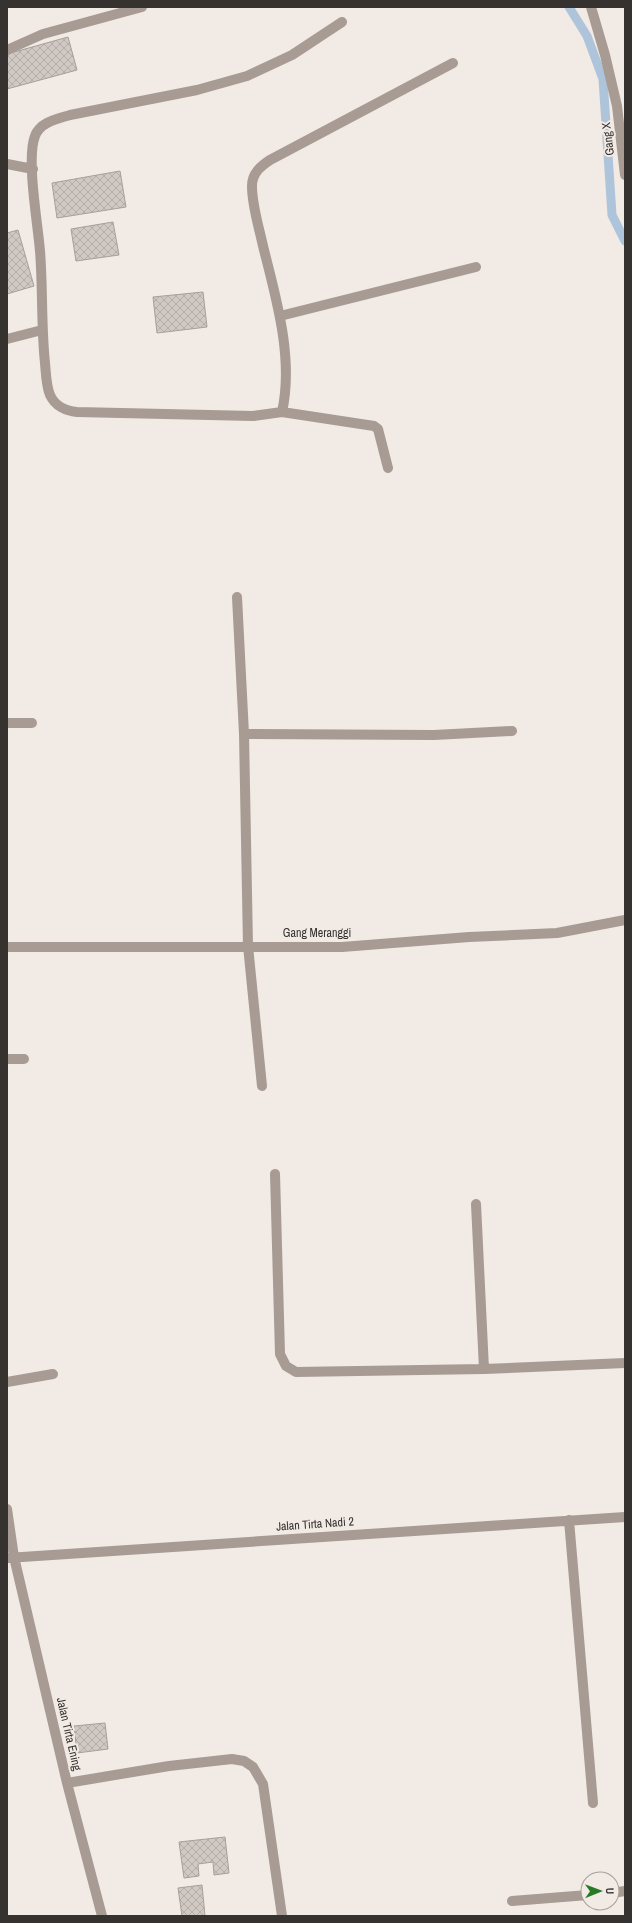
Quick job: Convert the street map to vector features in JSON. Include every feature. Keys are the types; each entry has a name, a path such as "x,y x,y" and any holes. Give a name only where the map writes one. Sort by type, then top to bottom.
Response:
{"street":[{"path":"7,50 43,34 142,7"},
{"name":"Gang X","path":"591,7 605,55 617,106 625,175"},
{"path":"342,22 292,55 247,76 197,90 70,115 49,121 40,128 35,136 33,170 40,252 42,330 47,384 50,396 56,404 69,411 253,416 282,412 374,426 378,429 388,468"},
{"path":"282,412 286,381 280,316 252,192 252,185 258,168 270,160 453,63"},
{"path":"7,164 33,170"},
{"path":"280,316 476,267"},
{"path":"7,340 42,330"},
{"path":"237,597 244,734 248,946 262,1086"},
{"path":"7,723 32,723"},
{"path":"244,734 434,735 512,731"},
{"name":"Gang Meranggi","path":"7,947 342,947 557,933 625,920"},
{"path":"7,1059 24,1059"},
{"path":"275,1174 280,1354 286,1366 296,1372 484,1369 625,1363"},
{"path":"476,1204 484,1369"},
{"path":"7,1382 53,1374"},
{"name":"Jalan Tirta Ening","path":"7,1509 10,1558 102,1916"},
{"name":"Jalan Tirta Nadi 2","path":"10,1558 625,1517"},
{"path":"569,1520 592,1803"},
{"path":"67,1783 204,1761 232,1759 244,1761 253,1767 263,1784 282,1916"},
{"path":"512,1901 580,1896"}],"building":[{"path":"68,37 77,70 7,89 7,54"},
{"path":"120,171 126,207 57,218 52,183"},
{"path":"113,222 119,255 76,261 71,229"},
{"path":"18,230 34,286 7,294 7,233"},
{"path":"203,292 207,327 157,333 153,297"},
{"path":"105,1723 108,1749 77,1753 74,1726"},
{"path":"225,1837 229,1873 214,1875 213,1862 198,1864 199,1876 184,1878 179,1842"},
{"path":"202,1885 205,1916 182,1916 178,1888"}],"waterway":[{"path":"569,7 587,36 603,79 612,215 625,241"}]}
